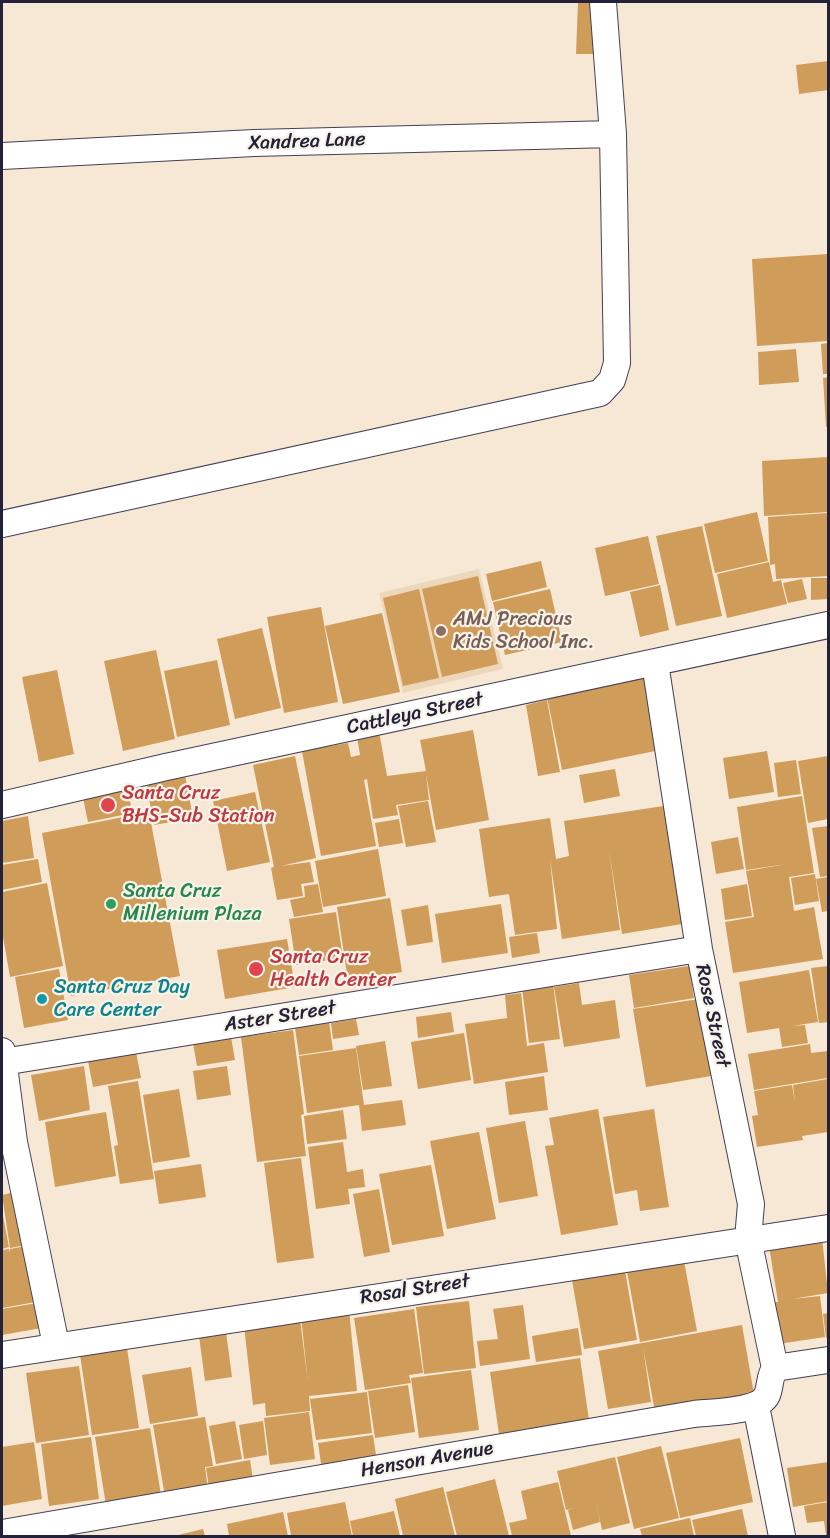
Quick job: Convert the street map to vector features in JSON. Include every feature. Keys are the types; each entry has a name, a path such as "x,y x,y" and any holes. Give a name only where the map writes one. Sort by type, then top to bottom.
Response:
{"street":[{"path":"2,524 600,393 612,380 617,363 613,134 603,2"},
{"name":"Xandrea Lane","path":"2,156 254,143 613,134"},
{"name":"Cattleya Street","path":"2,805 178,764 828,625"},
{"name":"Rose Street","path":"656,663 699,949 751,1204 748,1239 775,1368"},
{"name":"Aster Street","path":"2,1057 699,949"},
{"path":"2,1057 8,1143 56,1344"},
{"name":"Rosal Street","path":"2,1355 56,1344 828,1228"},
{"path":"782,1536 756,1406 766,1395 770,1376 775,1368 828,1360"},
{"name":"Henson Avenue","path":"2,1533 682,1416 756,1406"}],"shaded area":[{"name":"AMJ Precious Kids School Inc.","path":"479,569 503,669 403,693 379,593"}],"building":[{"path":"578,2 597,2 596,54 576,54"},
{"path":"828,61 828,90 799,94 796,65"},
{"path":"828,254 828,341 757,346 752,259"},
{"path":"828,343 828,374 823,374 821,344"},
{"path":"796,349 799,382 759,385 758,352"},
{"path":"828,377 828,427 826,427 823,378"},
{"path":"828,457 828,512 764,516 762,461"},
{"path":"757,512 768,561 715,573 704,524"},
{"path":"828,513 828,576 776,579 775,564 770,565 768,517"},
{"path":"702,526 722,616 676,626 656,536"},
{"path":"648,536 659,584 605,596 595,548"},
{"path":"541,561 547,587 492,601 486,574"},
{"path":"769,562 773,582 781,580 787,604 727,618 717,574"},
{"path":"478,576 498,664 442,677 422,589"},
{"path":"811,578 828,578 828,599 811,600"},
{"path":"802,579 807,599 788,603 783,583"},
{"path":"660,585 669,630 640,637 630,592"},
{"path":"419,589 439,678 403,686 383,598"},
{"path":"550,589 562,642 505,655 493,602"},
{"path":"321,607 338,702 284,713 267,617"},
{"path":"382,613 400,692 343,704 325,626"},
{"path":"262,628 281,708 235,719 217,639"},
{"path":"156,650 175,739 123,751 104,661"},
{"path":"217,660 230,725 177,737 164,671"},
{"path":"57,670 74,754 39,762 22,677"},
{"path":"646,678 660,750 562,770 547,697"},
{"path":"547,700 560,772 538,776 526,705"},
{"path":"378,726 387,776 426,771 420,740 473,730 489,820 436,830 426,774 429,800 396,805 398,815 373,819 367,779 364,780 376,846 321,856 302,751 348,743 351,757 360,755 356,730"},
{"path":"767,751 774,792 729,799 723,758"},
{"path":"295,756 316,858 281,866 310,862 314,882 301,884 303,896 277,900 271,868 274,867 253,765"},
{"path":"828,756 828,819 808,823 798,761"},
{"path":"796,760 801,794 778,797 774,763"},
{"path":"615,769 620,796 584,803 579,775"},
{"path":"185,775 193,818 154,825 146,782"},
{"name":"Santa Cruz BHS-Sub Station","path":"128,789 132,813 88,822 83,798"},
{"path":"255,792 270,862 227,871 213,801"},
{"path":"802,796 814,873 789,877 794,911 814,907 823,959 733,973 725,922 754,917 746,871 787,864 746,870 737,807"},
{"path":"428,801 436,842 406,847 398,806"},
{"path":"670,805 688,923 622,934 609,849 620,930 562,939 550,859 557,929 515,935 509,894 489,897 479,829 550,818 556,859 569,856 564,821"},
{"name":"Santa Cruz Millenium Plaza","path":"149,812 180,976 71,996 42,833"},
{"path":"28,816 34,858 2,863 2,821"},
{"path":"399,819 403,843 379,847 375,823"},
{"path":"828,826 828,876 820,877 812,828"},
{"path":"738,837 744,869 716,874 711,842"},
{"path":"378,849 386,896 323,907 315,861"},
{"path":"38,859 42,882 2,890 2,865"},
{"path":"815,874 819,901 795,905 791,878"},
{"path":"828,877 828,911 822,912 816,879"},
{"path":"47,883 63,966 10,977 2,931 2,892"},
{"path":"318,884 323,912 294,917 290,900 305,897 304,886"},
{"path":"747,884 752,916 725,920 721,889"},
{"path":"390,898 402,972 348,981 337,907"},
{"path":"501,904 508,953 442,963 435,914"},
{"path":"428,905 433,942 407,946 401,910"},
{"path":"336,912 343,958 296,965 289,919"},
{"path":"537,933 540,953 512,958 509,937"},
{"name":"Santa Cruz Health Center","path":"287,939 295,987 225,999 217,950"},
{"path":"689,966 694,998 634,1008 629,975"},
{"path":"828,966 828,1022 819,1023 811,968"},
{"name":"Santa Cruz Day Care Center","path":"59,969 68,1020 24,1028 15,977"},
{"path":"809,970 818,1022 792,1026 805,1025 808,1043 782,1047 779,1028 747,1033 739,982"},
{"path":"553,983 560,1039 529,1043 522,988"},
{"path":"579,983 582,1005 615,1000 620,1038 564,1047 554,987"},
{"path":"521,993 527,1046 544,1043 548,1072 474,1084 465,1024 507,1018 505,995"},
{"path":"699,999 711,1076 646,1087 633,1009"},
{"path":"451,1012 454,1032 418,1038 416,1017"},
{"path":"356,1019 359,1035 333,1039 331,1023"},
{"path":"329,1022 333,1050 299,1055 295,1028"},
{"path":"293,1030 304,1114 301,1115 306,1156 257,1162 241,1037"},
{"path":"464,1033 471,1080 418,1089 411,1042"},
{"path":"231,1037 235,1060 197,1066 193,1043"},
{"path":"385,1041 392,1086 363,1090 356,1046"},
{"path":"810,1044 811,1053 828,1051 828,1078 754,1090 748,1054"},
{"path":"356,1048 364,1105 402,1100 406,1125 362,1131 359,1105 307,1113 299,1056"},
{"path":"136,1052 141,1078 93,1087 88,1061"},
{"path":"84,1066 90,1110 39,1121 31,1075"},
{"path":"227,1066 231,1095 197,1100 193,1071"},
{"path":"544,1076 548,1110 509,1115 505,1082"},
{"path":"828,1079 828,1132 802,1136 803,1140 757,1147 752,1116 758,1115 754,1091 792,1085 795,1102 793,1085"},
{"path":"138,1081 154,1179 120,1184 114,1146 118,1145 108,1086"},
{"path":"179,1089 190,1157 153,1163 143,1095"},
{"path":"598,1109 618,1225 561,1235 545,1146 554,1145 549,1118"},
{"path":"654,1109 669,1207 640,1211 637,1190 615,1194 603,1117"},
{"path":"343,1110 347,1139 307,1144 304,1116"},
{"path":"106,1112 116,1176 55,1187 45,1122"},
{"path":"525,1121 538,1196 499,1203 486,1128"},
{"path":"479,1132 496,1219 447,1229 430,1141"},
{"path":"343,1142 347,1172 363,1169 365,1187 348,1189 350,1204 316,1209 308,1147"},
{"path":"301,1158 314,1258 277,1263 264,1163"},
{"path":"201,1164 206,1197 159,1204 154,1171"},
{"path":"431,1165 444,1236 392,1245 379,1174"},
{"path":"379,1189 390,1252 364,1257 353,1194"},
{"path":"23,1190 32,1244 10,1248 2,1195"},
{"path":"2,1216 9,1247 2,1249"},
{"path":"822,1238 828,1293 792,1299 820,1296 825,1337 778,1344 773,1302 778,1302 769,1246"},
{"path":"32,1245 41,1301 2,1308 2,1250 9,1249 10,1253 10,1249"},
{"path":"684,1261 697,1331 640,1342 627,1271"},
{"path":"625,1271 637,1340 584,1349 572,1280"},
{"path":"469,1301 476,1368 424,1374 416,1307"},
{"path":"43,1302 47,1327 2,1335 2,1309"},
{"path":"523,1305 530,1359 480,1366 477,1341 498,1339 493,1309"},
{"path":"414,1309 423,1373 409,1375 411,1383 365,1390 354,1318"},
{"path":"349,1310 357,1391 309,1396 310,1411 266,1416 265,1403 253,1405 244,1326 300,1319 308,1383 301,1316"},
{"path":"828,1313 828,1338 826,1338 823,1314"},
{"path":"742,1325 754,1394 655,1412 643,1347 651,1402 608,1409 598,1351"},
{"path":"578,1328 582,1355 536,1362 532,1336"},
{"path":"226,1332 232,1377 205,1381 199,1336"},
{"path":"127,1348 139,1428 92,1435 80,1355"},
{"path":"580,1358 589,1420 499,1434 490,1372"},
{"path":"79,1366 89,1435 36,1443 26,1373"},
{"path":"191,1367 198,1416 150,1424 142,1375"},
{"path":"471,1370 479,1430 419,1438 411,1378"},
{"path":"408,1385 415,1432 375,1438 368,1391"},
{"path":"367,1392 372,1433 316,1440 310,1399"},
{"path":"309,1412 315,1459 270,1465 264,1418"},
{"path":"205,1417 213,1466 205,1467 208,1490 165,1497 153,1425"},
{"path":"235,1421 242,1459 216,1464 209,1426"},
{"path":"263,1421 267,1455 244,1459 239,1425"},
{"path":"150,1428 161,1495 106,1505 95,1437"},
{"path":"373,1435 377,1462 322,1470 318,1443"},
{"path":"91,1437 99,1499 49,1506 41,1444"},
{"path":"740,1438 753,1502 680,1518 666,1453"},
{"path":"34,1442 42,1499 2,1506 2,1447"},
{"path":"661,1446 679,1518 634,1529 617,1457"},
{"path":"615,1457 630,1523 602,1530 596,1502 600,1522 573,1530 568,1510 574,1508 566,1510 557,1471"},
{"path":"250,1460 254,1486 210,1493 206,1468"},
{"path":"828,1462 828,1501 793,1507 787,1468"},
{"path":"495,1479 509,1536 457,1536 446,1492"},
{"path":"558,1482 571,1536 512,1536 509,1523 527,1519 521,1491"},
{"path":"443,1487 455,1536 403,1536 395,1499"},
{"path":"345,1502 352,1536 291,1536 287,1513"},
{"path":"828,1502 828,1536 826,1536 824,1521 807,1523 804,1506"},
{"path":"742,1509 748,1536 696,1536 692,1520"},
{"path":"394,1511 400,1536 353,1536 350,1521"},
{"path":"283,1512 288,1536 229,1536 227,1524"},
{"path":"690,1518 694,1536 642,1536 640,1529"},
{"path":"203,1529 205,1536 174,1536"}],"place":[{"name":"AMJ Precious Kids School Inc.","path":"441,631"},
{"name":"Santa Cruz BHS-Sub Station","path":"108,805"},
{"name":"Santa Cruz Millenium Plaza","path":"111,904"},
{"name":"Santa Cruz Health Center","path":"256,969"},
{"name":"Santa Cruz Day Care Center","path":"42,999"}]}
